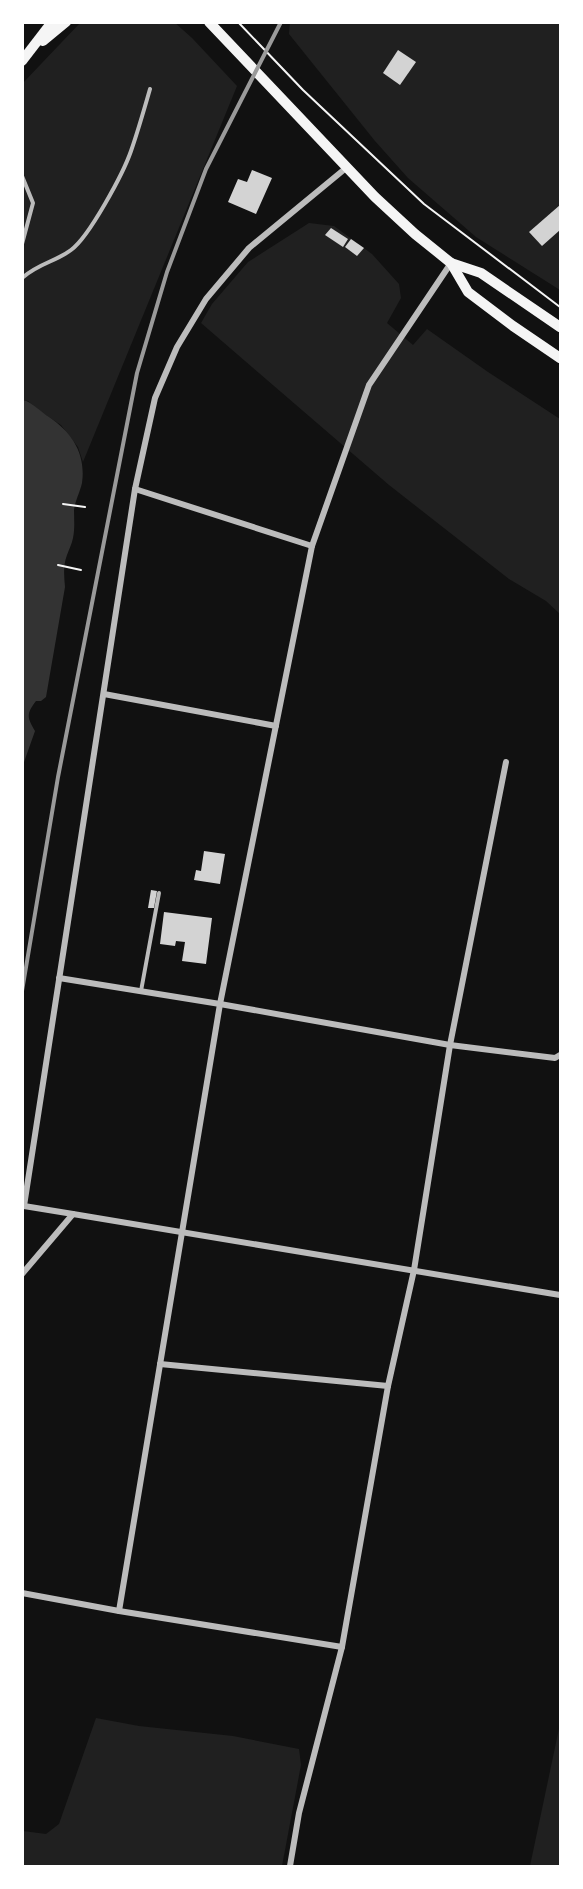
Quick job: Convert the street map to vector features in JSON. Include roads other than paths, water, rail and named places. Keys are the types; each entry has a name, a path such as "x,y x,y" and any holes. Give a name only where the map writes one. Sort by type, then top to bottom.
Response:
{"main road":[{"path":"32,51 52,22"},
{"path":"22,61 66,22"},
{"path":"209,22 346,168 401,222 451,264 468,292 513,326 561,357"},
{"path":"451,264 481,273 561,327"}],"street":[{"path":"346,168 249,248 206,299 177,347 155,398 135,489 24,1206 561,1294"},
{"path":"119,1611 220,1004 312,546 369,385 451,264"},
{"path":"135,489 312,546"},
{"path":"104,694 276,726"},
{"path":"290,1866 299,1813 342,1647 387,1386 414,1270 450,1045 506,762"},
{"path":"59,978 450,1045 555,1058 561,1055"},
{"path":"22,1274 73,1215"},
{"path":"160,1364 387,1386"},
{"path":"22,1593 342,1647"}],"lane":[{"path":"22,278 34,267 70,250 88,231 130,153 150,89"},
{"path":"22,176 33,203 22,244"},
{"path":"141,991 159,893"}],"railway":[{"path":"22,991 58,777 137,373 167,272 206,169 281,22"}]}
